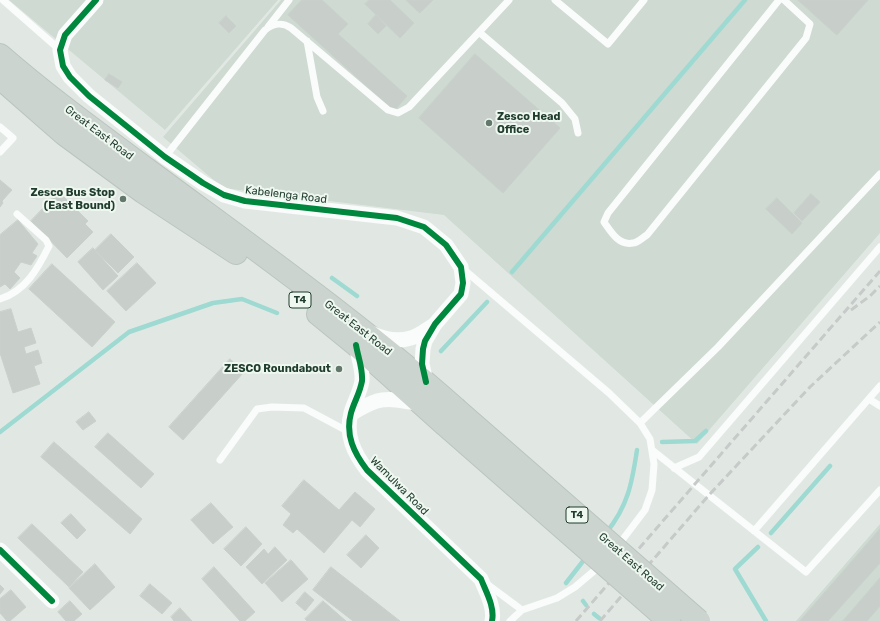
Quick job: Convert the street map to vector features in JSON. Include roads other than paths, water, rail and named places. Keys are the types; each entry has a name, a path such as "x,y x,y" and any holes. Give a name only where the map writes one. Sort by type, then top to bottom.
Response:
{"main road":[{"name":"Great East Road","path":"0,55 28,79 358,337 422,404 450,416 698,621"},
{"name":"Great East Road","path":"0,80 64,134 143,192 249,262 292,294 426,382 450,416 668,621"}],"street":[{"path":"60,50 66,35 96,0"},
{"name":"Kabelenga Road","path":"60,50 63,66 74,82 89,96 165,157 203,183 224,195 245,201 397,218 424,227 446,245 461,267"},
{"path":"426,382 422,364 425,341 435,324 461,294 463,283 461,267"},
{"path":"358,337 395,340 412,338 435,324"},
{"name":"Wamulwa Road","path":"358,337 362,380 358,398 351,414 349,432 354,452 367,470 481,580 490,601 493,617 492,621"},
{"path":"351,414 376,401 385,399 422,404"},
{"path":"0,550 52,601"}],"lane":[{"path":"3,0 60,50"},
{"path":"165,157 289,0"},
{"path":"265,30 274,24 286,24 388,110 398,113 409,107 509,0"},
{"path":"555,0 608,44 644,0"},
{"path":"779,0 608,213 604,222 613,235 623,243 634,244 647,235 806,38 810,24 784,0"},
{"path":"479,32 562,103 575,119 578,133"},
{"path":"307,41 317,97 322,111"},
{"path":"0,127 13,138 0,152"},
{"path":"640,423 718,348 880,174"},
{"path":"0,299 8,297 18,290 36,272 49,246 46,240 17,214"},
{"path":"674,468 698,457 880,247"},
{"path":"461,267 608,393 640,423 650,439 654,464 652,490 645,510 609,556 575,587 557,598 522,610 510,621"},
{"path":"754,531 880,386"},
{"path":"869,399 880,406"},
{"path":"220,460 257,409 272,407 304,408 349,432"},
{"path":"652,450 806,572 880,490"},
{"path":"481,580 522,610"}],"waterway":[{"path":"512,272 745,0"},
{"path":"332,278 357,296"},
{"path":"0,432 129,332 213,303 242,299 277,313"},
{"path":"441,351 487,302"},
{"path":"662,442 695,441 706,431"},
{"path":"606,533 619,513 628,494 637,450"},
{"path":"771,533 830,466"},
{"path":"758,547 735,569 766,621"},
{"path":"566,583 587,556"},
{"path":"583,601 586,605"},
{"path":"594,614 599,618"}],"railway":[{"path":"576,621 880,271"},
{"path":"851,310 870,296 880,286"},
{"path":"600,621 709,495 810,387 880,322"}],"place":[{"name":"Zesco Head Office","path":"489,123"},
{"name":"Zesco Bus Stop (East Bound)","path":"123,199"},
{"name":"ZESCO Roundabout","path":"339,369"}]}
